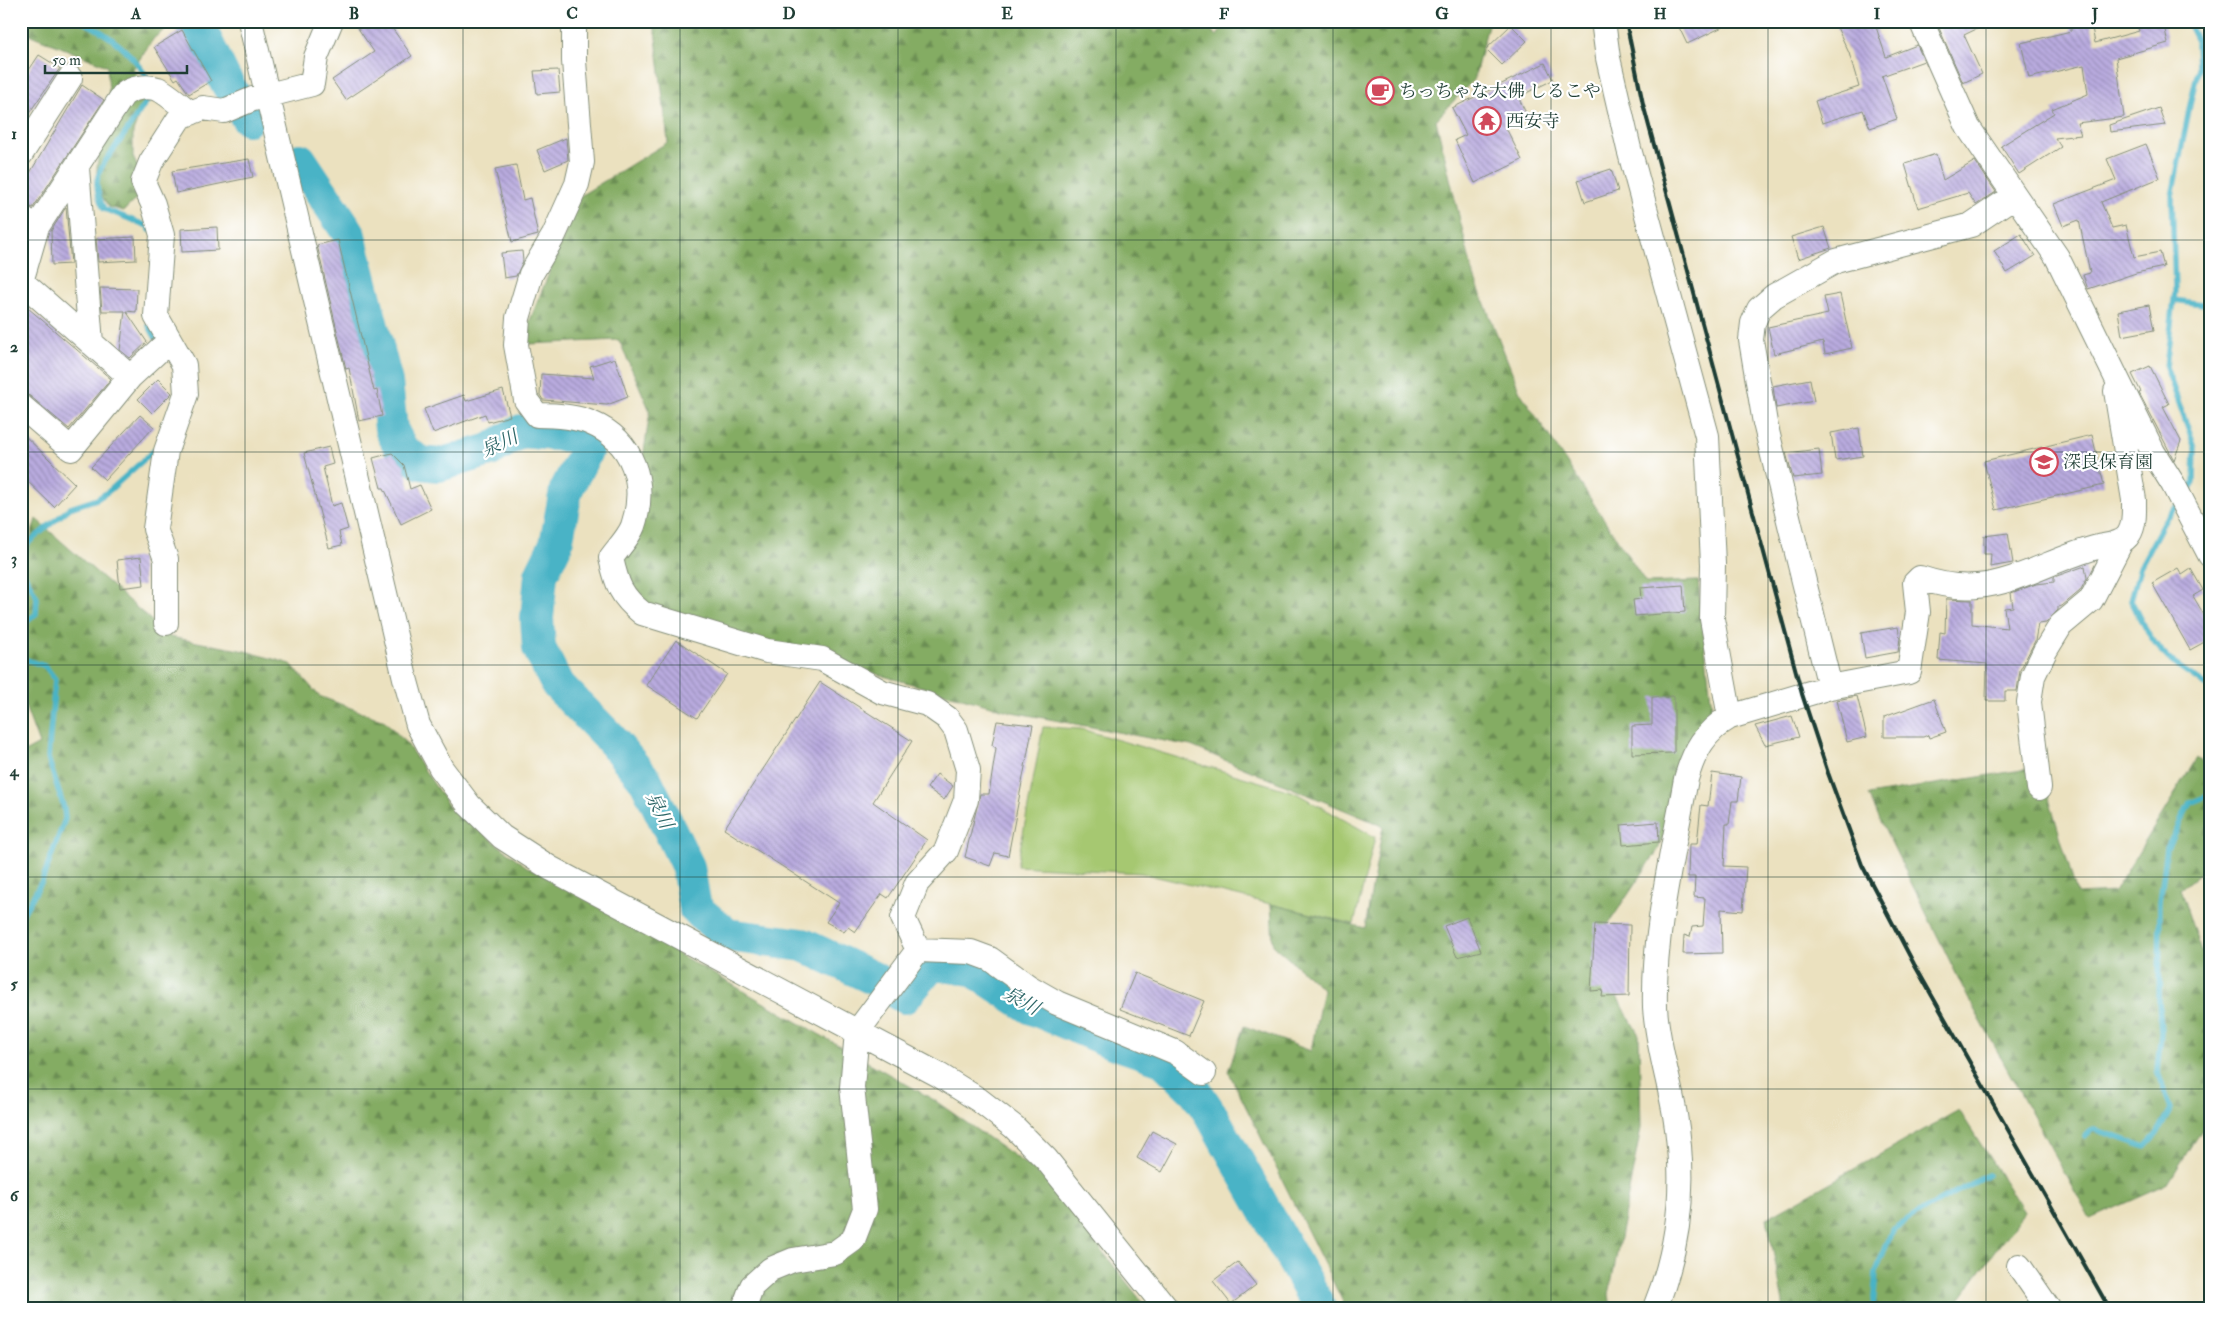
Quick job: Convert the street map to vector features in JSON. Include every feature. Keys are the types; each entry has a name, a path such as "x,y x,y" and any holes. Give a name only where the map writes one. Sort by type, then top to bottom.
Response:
{"street":[{"path":"250,21 260,97 405,678 418,725 441,768 469,805 502,838 550,868 939,1075 979,1100 1014,1127 1046,1159 1166,1308"},
{"path":"166,624 166,559 155,529 166,450 186,394 184,365 164,345 156,316 162,235 153,204 143,182 151,162 180,117 203,108 224,112 260,97 312,84 316,57 331,21"},
{"path":"574,21 574,61 582,162 577,184 554,235 531,274 518,318 516,345 526,400 537,415 557,415 590,423 616,438 633,461 639,485 632,527 612,558 617,584 628,602 642,614 767,651 822,659 882,692 928,704 948,718 956,730 968,770 966,800 946,851 917,883 903,918 918,950"},
{"path":"1603,21 1608,58 1629,149 1707,436 1713,564 1712,619 1730,717"},
{"path":"1921,21 1968,127 2057,257 2153,452 2173,484 2210,555"},
{"path":"21,154 70,78"},
{"path":"130,377 22,282 29,222 77,168 123,95 129,90 149,88 191,113"},
{"path":"77,168 91,343"},
{"path":"1830,687 1765,423 1750,340 1753,323 1759,309 1774,296 1836,261 1971,225 2014,196"},
{"path":"21,406 71,449 130,377 164,345"},
{"path":"2039,788 2029,702 2033,676 2061,626 2091,600 2121,542 2129,534 2134,517 2131,472 2117,406 2114,371"},
{"path":"1656,1308 1664,1287 1673,1250 1679,1209 1681,1163 1675,1114 1656,1017 1655,958 1686,779 1692,756 1707,736 1720,723 1730,717 1830,687 1909,672 1918,612 1915,583 1920,578 1952,585 1977,586 1995,583 2088,550 2121,542"},
{"path":"744,1308 752,1286 771,1269 793,1260 835,1253 853,1240 865,1209 852,1087 857,1032 918,950"},
{"path":"918,950 971,952 990,959 1029,987 1058,1003 1175,1052 1204,1073"},
{"path":"2019,1266 2048,1308"}],"green space":[{"path":"21,21 176,21 154,38 133,69 147,93 133,132 133,157 139,170 141,194 124,211 109,207 96,188 98,151 110,106 107,66 31,35 21,24"},
{"path":"654,21 1201,21 1217,36 1226,21 1389,21 1389,26 1428,21 1489,21 1474,79 1436,120 1473,274 1520,392 1646,583 1698,581 1714,728 1684,780 1658,850 1597,941 1614,991 1639,1035 1641,1128 1609,1295 1611,1308 1346,1308 1228,1071 1244,1026 1311,1051 1323,989 1273,945 1271,904 1365,928 1383,826 1191,746 1012,712 633,606 611,558 639,485 650,411 619,340 528,344 522,340 580,196 668,142"},
{"path":"36,519 170,637 245,651 291,664 319,696 385,721 407,744 450,808 527,867 582,893 621,921 934,1100 1044,1177 1147,1308 21,1308 21,754 39,744 21,695 21,570"},
{"path":"1043,727 1081,729 1294,792 1375,837 1354,924 1141,873 1017,866"},
{"path":"2197,758 2210,769 2210,865 2180,889 2201,952 2210,951 2210,1115 2167,1185 2090,1219 1968,998 1868,795 2040,767 2077,894 2114,892"},
{"path":"1959,1110 2024,1212 1953,1308 1784,1308 1767,1218"}],"building":[{"path":"353,21 387,21 412,56 346,100 332,80 374,52"},
{"path":"1676,21 1735,21 1687,44"},
{"path":"1834,21 1874,21 1886,57 1917,45 1924,61 1882,76 1897,119 1870,128 1863,110 1822,123 1815,101 1859,87 1849,53"},
{"path":"1936,21 1993,21 1964,35 1982,74 1963,83"},
{"path":"2136,21 2163,21 2168,43 2116,58 2124,117 2077,123 2081,135 2055,138 2061,147 2019,174 2001,146 2054,113 2052,109 2088,94 2084,65 2029,78 2021,43 2071,31 2071,27 2091,23 2095,43 2139,31"},
{"path":"1511,25 1527,41 1502,65 1486,49"},
{"path":"182,30 211,81 189,94 178,78 175,80 154,47"},
{"path":"39,55 60,68 21,125 21,82"},
{"name":"西安寺","path":"1545,63 1553,80 1518,97 1527,115 1505,126 1522,160 1475,183 1455,140 1466,135 1452,108"},
{"path":"558,70 560,92 537,94 534,71"},
{"path":"82,85 104,100 33,208 22,203 21,188"},
{"path":"2159,108 2165,125 2110,132 2109,125"},
{"path":"566,138 568,160 545,170 537,150"},
{"path":"2146,144 2160,178 2101,202 2112,228 2126,225 2134,257 2160,252 2164,267 2136,273 2088,289 2083,275 2090,273 2079,220 2063,226 2054,204 2116,180 2107,159"},
{"path":"1936,154 1943,180 1975,161 1996,192 1976,205 1968,193 1918,208 1905,164"},
{"path":"249,159 253,177 176,193 172,171"},
{"path":"516,165 523,200 530,198 538,235 512,242 495,169"},
{"path":"1611,169 1618,191 1585,202 1578,180"},
{"path":"66,207 71,264 52,265 51,231"},
{"path":"217,227 218,250 182,252 181,229"},
{"path":"1824,227 1831,248 1798,259 1791,237"},
{"path":"2021,234 2035,256 2007,273 1994,251"},
{"path":"135,237 136,260 98,262 96,239"},
{"path":"338,240 374,391 377,390 382,416 359,421 349,368 346,369 317,245"},
{"path":"522,251 523,261 516,276 504,278 501,253"},
{"path":"100,288 137,289 136,312 126,311 147,342 130,358 120,350 125,311 102,311"},
{"path":"1840,294 1852,348 1825,354 1823,342 1774,354 1768,327 1828,314 1824,297"},
{"path":"21,302 111,379 69,429 30,396 21,393"},
{"path":"2149,305 2154,330 2122,336 2118,311"},
{"path":"615,358 628,397 607,405 543,400 540,395 541,374 594,378 590,366"},
{"path":"2150,366 2169,404 2163,407 2181,441 2174,460 2139,393 2141,392 2132,374"},
{"path":"158,379 172,393 152,413 138,399"},
{"path":"1810,379 1814,401 1776,408 1773,386"},
{"path":"503,390 510,416 488,422 485,414 433,433 424,409 464,395 466,401"},
{"path":"140,415 154,427 105,480 91,467"},
{"path":"1859,428 1863,456 1835,460 1831,433"},
{"path":"21,432 75,484 54,507 21,475"},
{"path":"2092,435 2104,485 1996,510 1984,461"},
{"path":"329,447 333,464 323,467 332,506 341,503 348,529 339,532 342,545 329,548 304,453"},
{"path":"1819,449 1822,475 1793,478 1786,453"},
{"path":"392,453 404,465 410,489 420,485 431,509 401,524 384,488 381,488 373,458"},
{"path":"2008,533 2013,563 1990,567 1991,554 1984,554 1984,536"},
{"path":"141,557 144,585 120,588 117,560"},
{"path":"2085,566 2087,578 2080,591 2062,606 2058,607 2058,610 2046,623 2038,624 2035,641 2020,670 2017,691 2005,691 2005,701 1986,701 1987,664 1938,660 1940,632 1945,633 1946,599 1972,600 1972,624 2007,628 2004,608 2013,607 2011,593 2036,584 2054,582 2054,577"},
{"path":"2178,568 2182,575 2191,569 2203,590 2193,596 2210,625 2210,639 2190,650 2152,583"},
{"path":"1683,585 1685,612 1635,616 1633,600 1641,599 1640,588"},
{"path":"1898,627 1900,638 1898,652 1865,658 1861,633"},
{"path":"676,640 727,674 697,718 646,685"},
{"path":"820,682 912,741 873,802 927,840 888,898 882,894 855,932 848,927 844,932 826,922 839,903 724,829"},
{"path":"1674,696 1674,753 1632,754 1632,726 1652,725 1652,697"},
{"path":"1857,696 1867,737 1847,742 1837,700"},
{"path":"1934,699 1946,732 1929,738 1928,735 1923,737 1884,737 1884,717"},
{"path":"1792,716 1799,737 1765,745 1755,726"},
{"path":"997,721 1033,725 1008,856 995,853 990,866 965,857 980,794 989,794 996,748 992,745"},
{"path":"1712,773 1741,777 1738,801 1732,801 1729,824 1726,824 1724,866 1746,867 1743,911 1721,909 1722,953 1683,954 1684,935 1690,937 1692,927 1703,926 1705,898 1694,897 1695,877 1688,877 1689,844 1697,844 1701,805 1708,806"},
{"path":"937,774 953,786 944,800 927,788"},
{"path":"1658,822 1659,842 1623,845 1621,825"},
{"path":"1467,917 1481,951 1457,957 1444,926"},
{"path":"1595,924 1630,925 1629,996 1602,997 1603,990 1591,991"},
{"path":"1135,973 1204,1001 1189,1036 1120,1009"},
{"path":"1152,1131 1177,1144 1162,1172 1137,1158"},
{"path":"1238,1262 1256,1285 1231,1304 1213,1281"}],"waterway":[{"path":"81,21 111,38 129,54 149,82"},
{"name":"泉川","path":"191,21 202,33 224,78 248,119"},
{"path":"2185,496 2194,482 2195,448 2166,367 2175,291 2172,196 2198,70 2197,41 2187,21"},
{"path":"150,230 150,227 104,209 97,190 97,182 101,167 149,99 151,93"},
{"name":"泉川","path":"300,160 348,232 386,382 391,429 402,450 421,463 439,465 490,450 521,431 578,436 587,449 566,490 556,544 541,575 537,618 539,648 557,684 610,738 646,781 688,867 695,908 727,935 803,945 873,978 904,997 932,964 972,969 1030,1007 1112,1042 1162,1059 1196,1092 1213,1118 1320,1308"},
{"path":"2174,300 2210,305"},
{"path":"149,326 159,344"},
{"path":"21,561 27,544 70,508 97,499 109,491 158,447"},
{"path":"2178,505 2166,518 2140,567 2131,600 2144,627 2160,650 2172,662 2210,688"},
{"path":"21,568 37,597 36,614 21,626"},
{"path":"21,658 45,666 55,679 48,758 64,808 65,819 42,881 21,917"},
{"path":"2085,1137 2093,1129 2145,1147 2157,1134 2171,1109 2157,1070 2161,1033 2159,1002 2160,901 2167,848 2190,803 2210,795"},
{"path":"1873,1308 1876,1272 1892,1230 1930,1206 1988,1175"}],"railway":[{"path":"1626,21 1643,104 1802,694 1828,773 1862,865 1914,964 2109,1308"}],"place":[{"name":"ちっちゃな大佛 しるこや","path":"1380,91"},
{"name":"西安寺","path":"1487,121"},
{"name":"深良保育園","path":"2044,462"}]}
